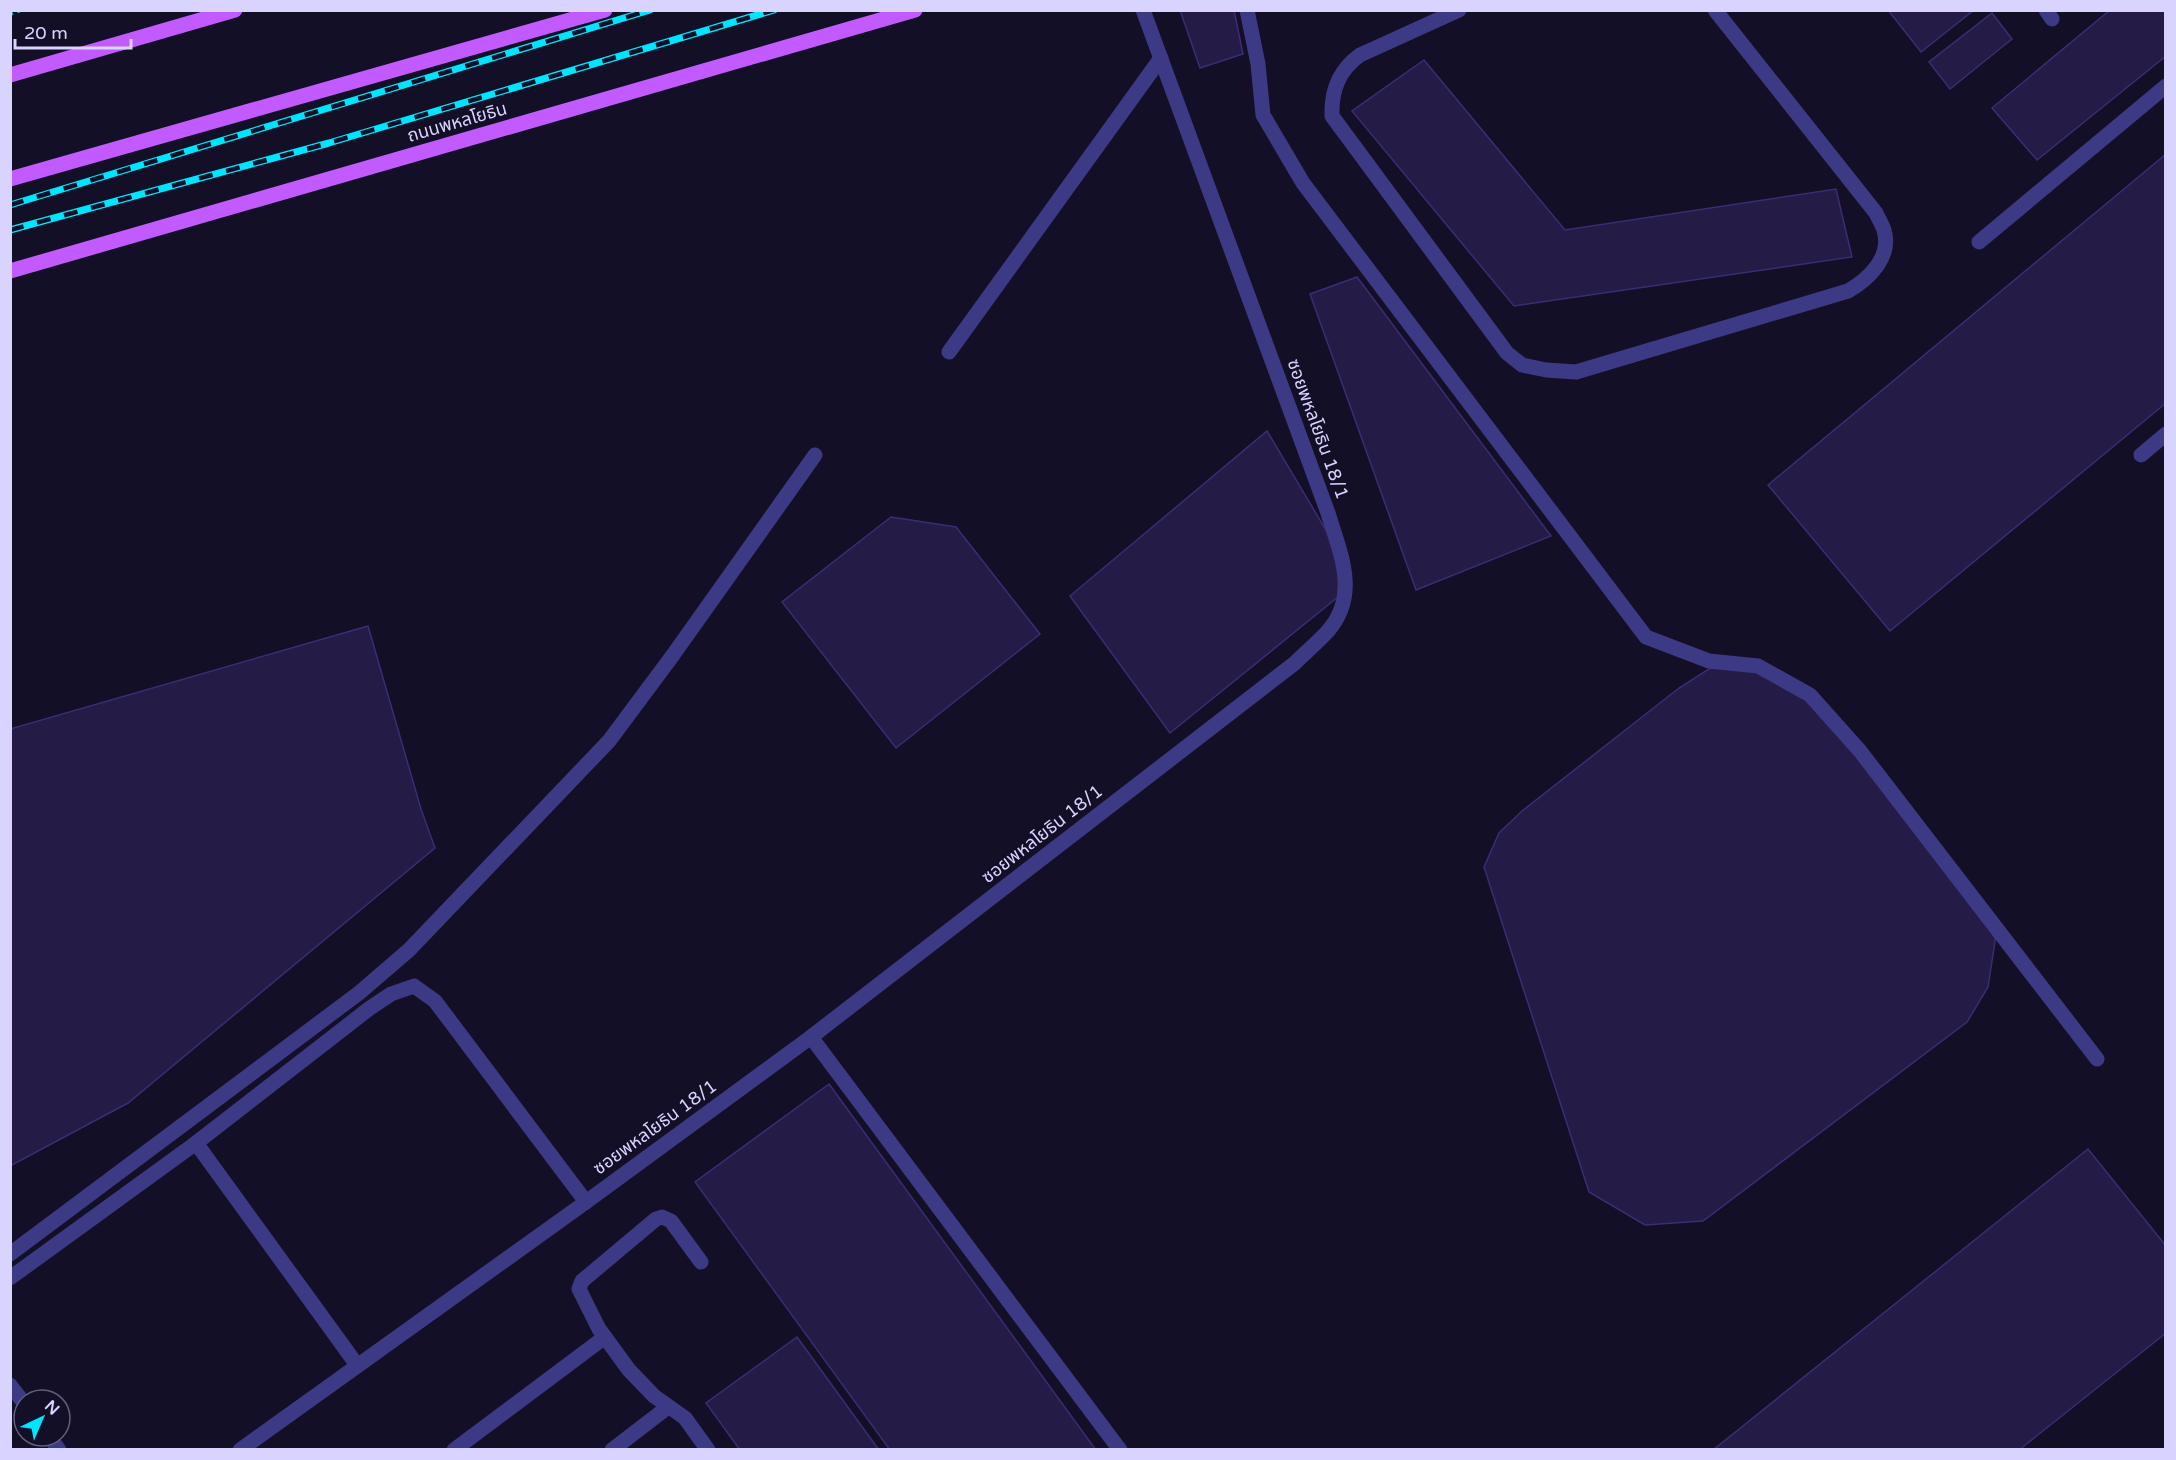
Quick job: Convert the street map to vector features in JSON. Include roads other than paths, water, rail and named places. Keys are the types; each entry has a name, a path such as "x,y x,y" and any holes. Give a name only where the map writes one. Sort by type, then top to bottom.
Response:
{"main road":[{"path":"10,75 235,10"},
{"path":"10,179 605,10"},
{"name":"ถนนพหลโยธิน","path":"10,271 915,10"}],"street":[{"name":"ซอยพหลโยธิน 18/1","path":"240,1449 586,1202 811,1037 1295,663 1329,630 1344,605 1346,573 1328,513 1143,10"},
{"path":"1247,10 1258,64 1263,115 1303,183 1646,637 1709,661 1758,666 1810,695 1860,751 2097,1059"},
{"path":"1459,10 1354,59 1345,67 1334,91 1332,116 1507,353 1522,365 1546,370 1576,372 1848,291 1862,283 1881,260 1885,232 1876,213 1715,10"},
{"path":"949,352 1161,58"},
{"path":"1979,242 2166,86"},
{"path":"2141,455 2166,434"},
{"path":"10,1254 359,993 409,950 609,741 673,656 815,455"},
{"path":"10,1278 196,1143 370,1008 391,994 414,986 435,1001 586,1202"},
{"path":"811,1037 1120,1449"},
{"path":"196,1143 357,1365"},
{"path":"701,1262 671,1221 662,1217 656,1219 582,1281 579,1288 606,1337 635,1377 654,1396 685,1418 708,1449"},
{"path":"454,1449 606,1337"},
{"path":"612,1449 668,1407"}],"railway":[{"path":"10,205 650,10"},
{"path":"10,230 329,143 774,10"}]}
